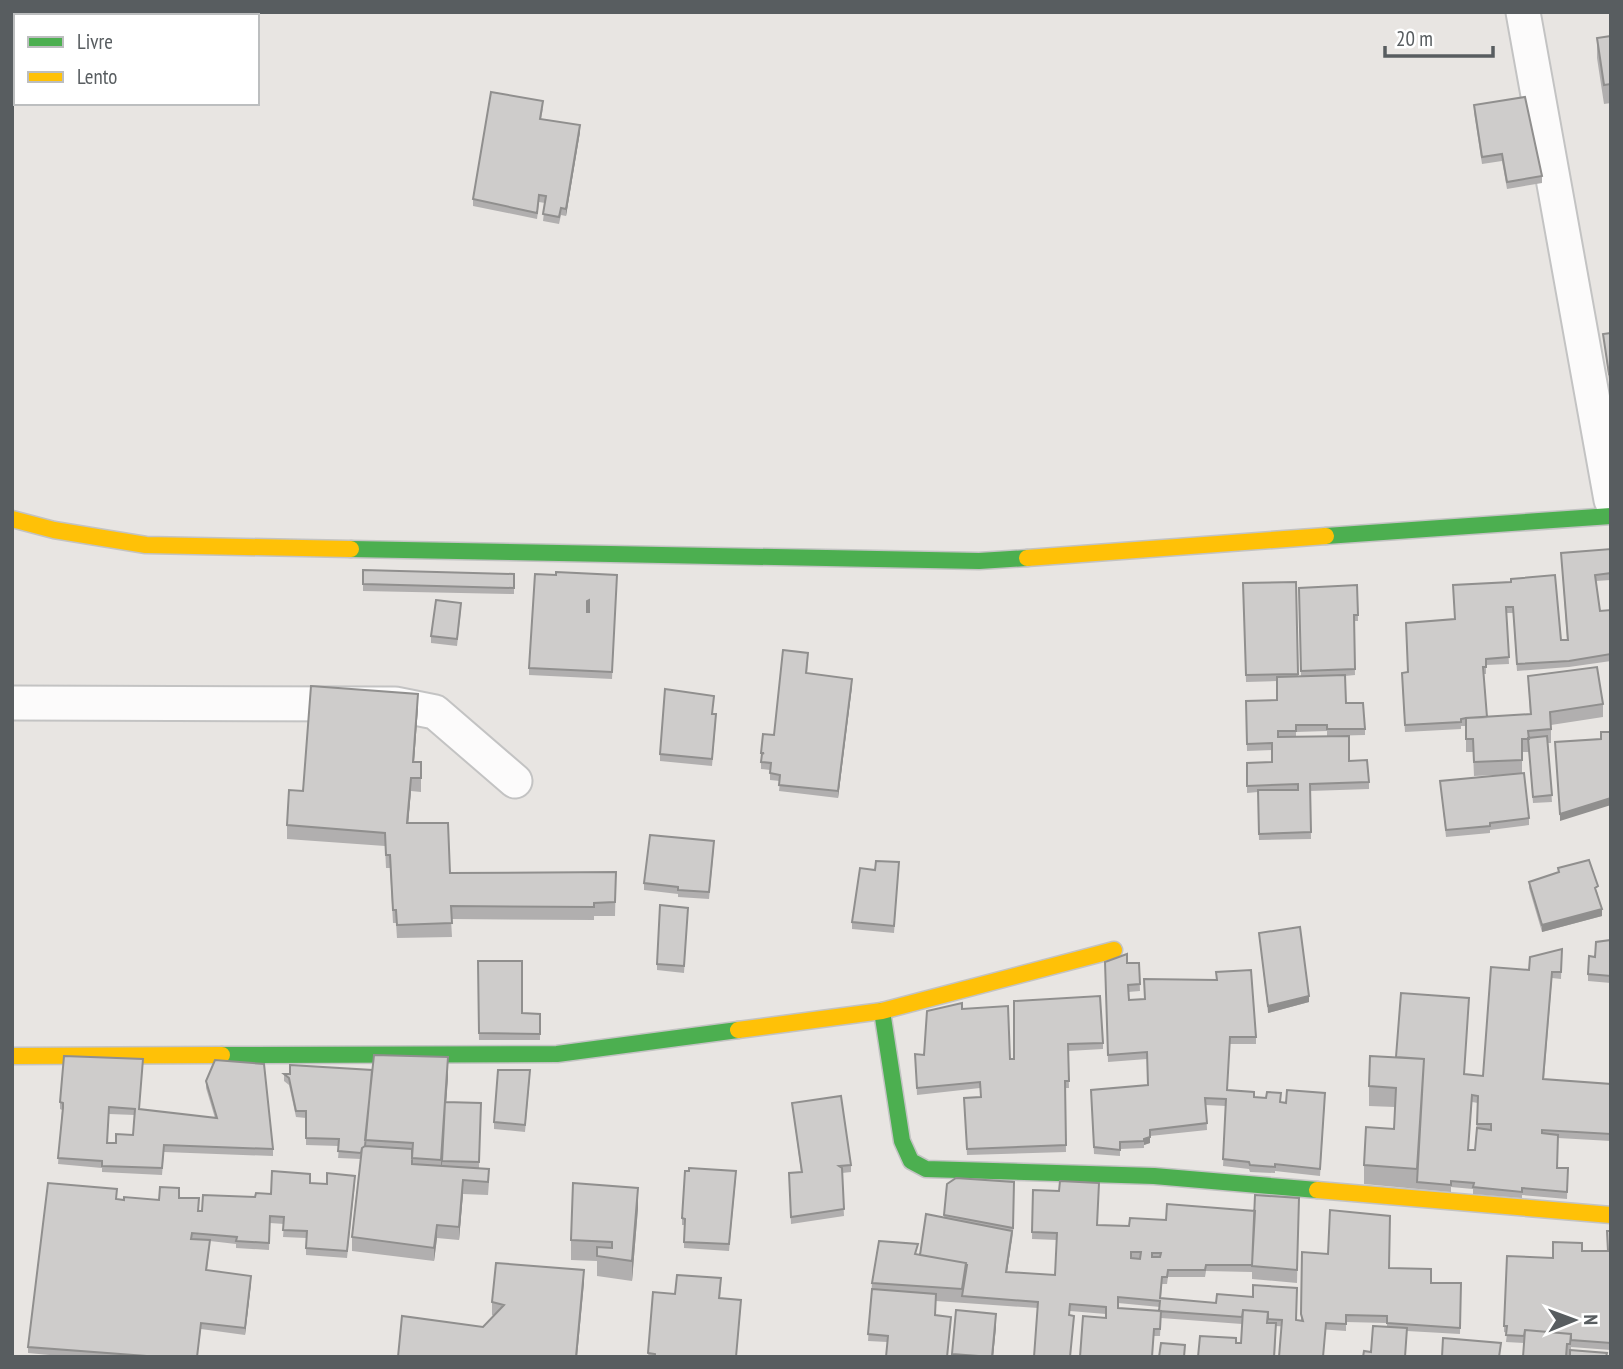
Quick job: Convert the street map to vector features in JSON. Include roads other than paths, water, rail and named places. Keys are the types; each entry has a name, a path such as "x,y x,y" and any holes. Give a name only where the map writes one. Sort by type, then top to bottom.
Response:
{"street":[{"path":"12,23 14,12"},
{"path":"1522,12 1611,500"},
{"path":"12,519 54,530 146,545 979,561 1611,516"},
{"path":"12,703 395,704 435,712 515,781"},
{"path":"12,1056 557,1054 882,1011 1114,950"},
{"path":"882,1011 902,1141 911,1161 926,1169 1154,1176 1611,1215"}]}
